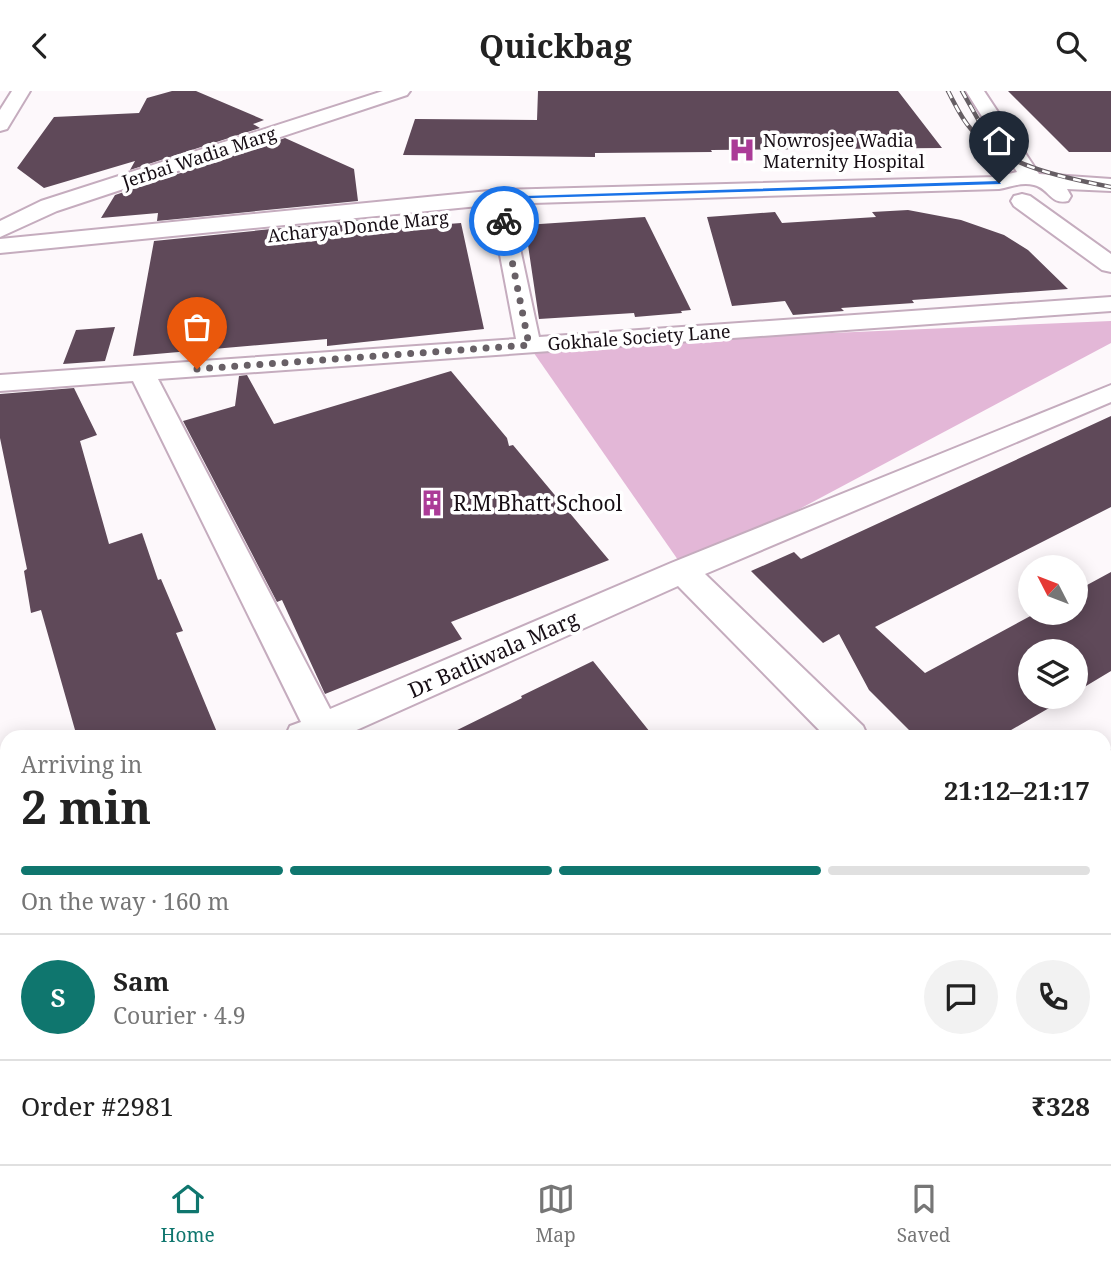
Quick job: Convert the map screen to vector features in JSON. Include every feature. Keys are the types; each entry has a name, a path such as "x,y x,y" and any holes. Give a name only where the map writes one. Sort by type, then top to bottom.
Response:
{"main road":[{"path":"0,125 21,91"},
{"name":"Jerbai Wadia Marg","path":"0,230 49,206 399,91"},
{"path":"975,91 1046,190 1111,243"},
{"path":"1046,190 1111,185"},
{"path":"1007,186 1111,265"},
{"name":"Acharya Donde Marg","path":"0,246 501,204 1007,186 1046,190"},
{"path":"1046,190 1111,198"},
{"name":"Acharya Donde Marg","path":"0,264 501,204"},
{"path":"0,214 49,206"}],"street":[{"path":"501,204 529,345"},
{"name":"Gokhale Society Lane","path":"0,383 1111,304"},
{"path":"142,373 312,730"},
{"name":"Dr Batliwala Marg","path":"320,730 682,571 1111,393"},
{"path":"682,571 843,730"}],"shaded area":[{"path":"1111,321 1111,343 685,570 529,346"}],"building":[{"path":"172,91 196,91 264,120 253,124 260,128 130,170 135,161 44,188 17,168 54,117 139,113 147,98"},
{"path":"538,91 898,91 942,148 595,153 595,157 403,155 415,119 537,120"},
{"path":"1008,91 1111,91 1111,152 1069,152"},
{"path":"285,138 354,169 358,201 157,221 158,213 101,218 115,195"},
{"path":"908,210 961,220 1004,235 1028,250 1068,289 912,300 914,303 841,308 844,311 793,315 785,301 732,306 707,217 775,212 782,223 876,217 872,212"},
{"path":"645,217 691,310 635,317 634,313 539,319 525,225"},
{"path":"361,220 362,230 461,223 484,329 327,346 327,339 133,356 154,241"},
{"path":"115,327 105,361 63,364 76,330"},
{"path":"451,371 507,438 509,446 513,445 609,560 451,622 462,639 325,694 282,600 277,602 183,421 235,406 239,376 247,375 274,424"},
{"path":"74,388 97,435 80,441 109,544 142,533 158,580 161,579 183,631 176,633 216,730 75,730 41,610 31,613 24,571 27,569 0,438 0,394"},
{"path":"1111,416 1111,507 875,627 925,673 1018,623 1018,625 1088,625 1088,584 1111,572 1111,671 1088,685 1088,639 1018,639 1018,709 1047,709 1011,730 909,730 869,690 839,634 823,643 751,571 794,552 801,559"},
{"path":"593,661 648,730 457,730 522,698 521,696"}],"railway":[{"path":"948,91 971,129 984,142 1000,152 1036,169 1111,187"},
{"path":"962,91 984,130 993,137"}],"way so far":[{"path":"197,369 529,345 504,221"}],"place":[{"name":"Nowrosjee Wadia Maternity Hospital","path":"742,150"},
{"name":"R.M Bhatt School","path":"432,503"}],"route":[{"path":"504,221 499,197 999,183"}]}
